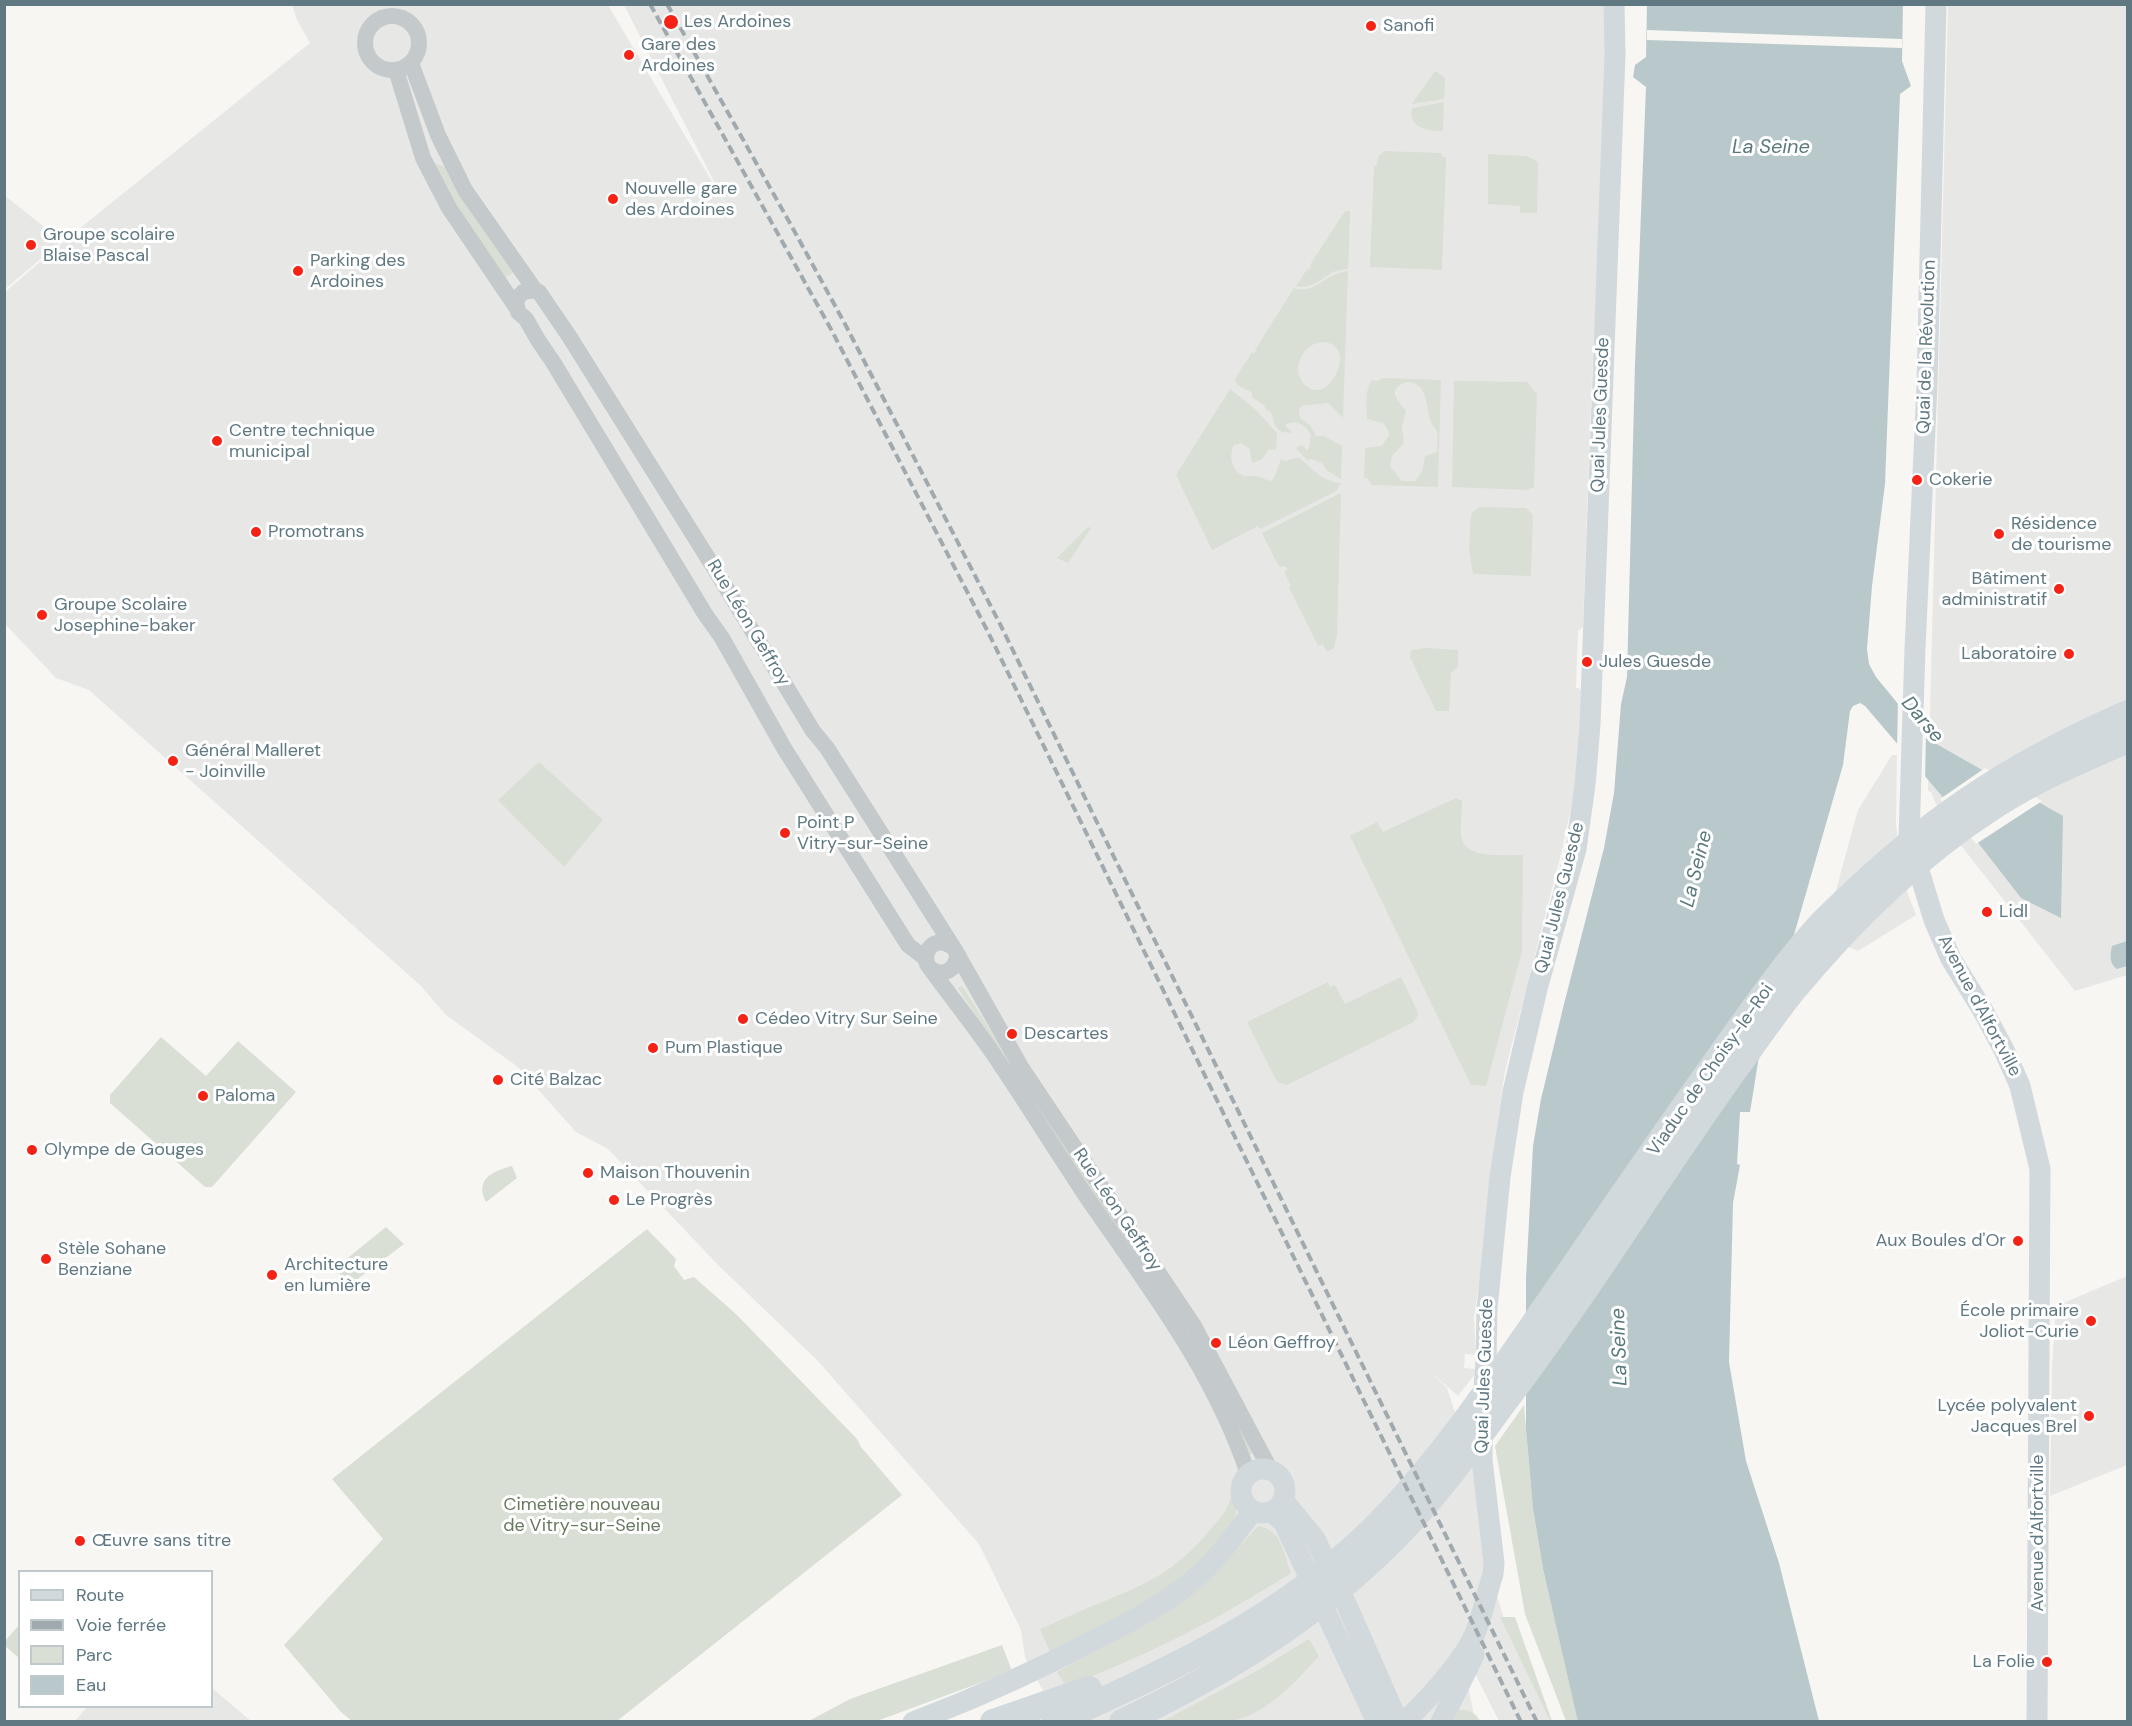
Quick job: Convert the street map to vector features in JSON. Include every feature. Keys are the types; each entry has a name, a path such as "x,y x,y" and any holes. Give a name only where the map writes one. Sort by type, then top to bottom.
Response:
{"highway":[{"name":"Viaduc de Choisy-le-Roi","path":"1386,1532 1674,1120 1774,981 1821,924 1910,842 1980,790 2051,749 2127,713"},
{"name":"Viaduc de Choisy-le-Roi","path":"1386,1532 1426,1505 1530,1369 1694,1127 1791,993 1835,944 1888,890 1939,847 1991,808 2075,762 2127,740"},
{"path":"1122,1722 1165,1702 1264,1646 1321,1607 1344,1570 1386,1532"},
{"path":"993,1722 1058,1710 1164,1658 1214,1646 1257,1621 1321,1607"}],"main road":[{"name":"Quai Jules Guesde","path":"1490,1596 1494,1563 1482,1460 1482,1418 1487,1309 1500,1177 1513,1092 1537,989 1576,849 1589,737 1615,54 1614,4"},
{"name":"Quai Jules Guesde","path":"1441,1722 1475,1642 1502,1563 1495,1448 1498,1323 1510,1183 1523,1094 1549,987 1590,841 1600,760 1623,4"},
{"name":"Quai de la Révolution","path":"1914,698 1927,385 1936,4"},
{"name":"Avenue d'Alfortville","path":"1914,698 1909,838 1934,920 1951,959 2004,1050 2020,1086 2040,1169 2037,1722"},
{"path":"913,1722 1050,1663 1125,1625 1174,1596 1269,1508 1285,1485 1277,1473 1270,1469 1258,1469 1248,1474 1240,1487 1240,1494 1247,1507 1269,1508 1284,1523 1321,1607 1377,1722"},
{"path":"1321,1607 1398,1722"},
{"name":"Quai Jules Guesde","path":"1404,1722 1475,1642"}],"street":[{"path":"410,4 413,25 418,33 420,45 411,63 396,70 381,68 369,58 365,39 368,31 374,22 389,10 413,25"},
{"name":"Rue Léon Geffroy","path":"411,63 438,135 465,190 569,336 813,731 827,748 971,977 999,1032 1021,1067 1194,1326 1270,1469"},
{"name":"Rue Léon Geffroy","path":"396,70 423,158 449,208 554,362 705,614 722,638 784,748 908,945 928,964 988,1046 1042,1131 1175,1326 1204,1374 1248,1474"},
{"path":"521,313 516,300 520,293 528,290 540,295"},
{"path":"937,942 942,942 954,950 956,962 949,971 942,973 928,964 928,948 937,942"}],"shaded area":[{"path":"292,5 608,5 727,207 624,5 1610,5 1592,376 1583,627 1578,631 1576,688 1581,691 1579,770 1561,854 1505,1071 1497,1127 1494,1176 1474,1318 1476,1355 1465,1354 1464,1368 1475,1369 1475,1374 1458,1396 1429,1371 1447,1388 1480,1490 1487,1565 1509,1634 1550,1721 1499,1721 1460,1644 1475,1721 1059,1721 1025,1657 1021,1630 979,1544 817,1360 718,1265 608,1149 576,1132 518,1067 446,1015 421,986 89,690 56,678 5,624 5,292 69,237 310,43 297,20"},
{"path":"1948,5 2127,5 2127,975 2075,991 1945,825 1931,792 1928,791"},
{"name":"Groupe scolaire Blaise Pascal","path":"4,195 62,241 5,289 4,289"},
{"path":"1892,755 1897,755 1896,825 1901,863 1908,894 1916,915 1858,951 1823,937 1858,810"},
{"name":"Lycée polyvalent Jacques Brel","path":"2127,1276 2127,1465 2050,1496 2052,1367 2056,1306"},
{"path":"213,1689 251,1721 75,1721 86,1708 213,1708"}],"green space":[{"path":"1435,71 1445,78 1444,99 1412,104"},
{"path":"1444,102 1443,131 1425,129 1413,120 1412,108"},
{"path":"1384,151 1441,153 1443,157 1446,157 1442,270 1370,267 1374,166 1377,165 1378,157"},
{"path":"1488,154 1527,156 1538,162 1537,213 1520,213 1520,206 1488,204"},
{"path":"431,162 445,167 457,192 513,273 505,278 449,197"},
{"path":"1345,211 1350,211 1348,269 1333,272 1311,285 1296,286 1308,268 1310,269 1310,265"},
{"path":"1348,271 1343,418 1328,403 1302,406 1299,409 1300,418 1310,425 1316,436 1324,436 1342,446 1341,479 1326,470 1322,463 1307,460 1296,448 1301,445 1307,450 1309,448 1311,435 1306,428 1293,422 1285,425 1292,433 1282,432 1275,426 1271,412 1253,398 1251,392 1237,385 1235,379 1252,352 1254,354 1256,351 1294,288 1310,288 1334,275","holes":["1321,342 1332,345 1338,351 1340,360 1333,380 1326,387 1318,390 1309,388 1299,376 1298,369 1302,355 1307,349"]},
{"path":"1384,378 1441,380 1438,487 1372,485 1367,478 1364,478 1365,448 1382,446 1389,435 1383,423 1367,419 1368,389 1372,380","holes":["1407,382 1414,383 1425,395 1430,420 1437,432 1437,452 1425,456 1422,472 1415,481 1402,481 1390,466 1392,456 1404,443 1402,427 1406,411 1397,399 1395,391"]},
{"path":"1454,381 1527,382 1537,394 1534,487 1527,490 1452,487"},
{"path":"1230,389 1256,410 1277,433 1276,450 1269,449 1262,459 1253,463 1250,449 1241,443 1234,445 1232,462 1238,472 1244,476 1257,476 1271,481 1281,459 1285,461 1299,457 1323,477 1341,483 1336,491 1260,529 1258,526 1212,550 1176,475"},
{"path":"1341,494 1337,635 1334,648 1327,652 1323,644 1318,646 1289,588 1291,586 1284,572 1287,570 1285,566 1278,565 1262,533"},
{"path":"1479,507 1526,508 1533,515 1531,576 1473,574 1469,549 1471,514"},
{"path":"1088,527 1091,528 1068,563 1057,558"},
{"path":"1426,648 1458,650 1458,667 1451,673 1449,711 1436,711 1410,657 1411,650"},
{"path":"539,762 603,820 564,867 498,800"},
{"path":"1456,798 1462,801 1461,835 1469,849 1486,854 1523,855 1522,951 1486,1086 1471,1085 1350,836 1377,822 1383,832"},
{"path":"1401,977 1417,1010 1418,1015 1414,1022 1289,1084 1277,1082 1247,1022 1328,982 1330,987 1335,985 1345,1004"},
{"path":"962,986 1196,1339 1255,1452 1248,1455 958,988"},
{"path":"161,1037 206,1076 238,1041 296,1092 212,1187 205,1187 110,1103 110,1095"},
{"path":"512,1166 517,1178 486,1202 482,1187 487,1177 498,1170"},
{"path":"386,1227 404,1244 351,1284 334,1269"},
{"name":"Cimetière nouveau de Vitry-sur-Seine","path":"647,1229 676,1259 674,1266 684,1280 694,1277 737,1315 857,1439 861,1447 902,1495 617,1721 352,1721 341,1712 284,1645 383,1539 332,1479"},
{"path":"1524,1405 1533,1509 1543,1569 1578,1721 1566,1721 1525,1614 1495,1446"},
{"path":"1232,1490 1237,1502 1236,1514 1230,1526 1182,1580 1143,1605 1050,1652 1040,1629 1141,1585 1170,1568 1184,1557 1219,1520 1228,1506"},
{"path":"1258,1526 1266,1528 1277,1537 1291,1573 1165,1644 1093,1676 1064,1683 1057,1672 1129,1634 1181,1601 1229,1559"},
{"path":"1500,1617 1515,1617 1552,1721 1550,1721"},
{"path":"18,1626 18,1657 4,1645"},
{"path":"1309,1639 1319,1656 1277,1698 1253,1714 1225,1722 1163,1721 1255,1672"},
{"path":"1002,1645 1012,1671 877,1721 807,1722 850,1699"},
{"path":"1458,1710 1471,1712 1480,1721 1453,1722"}],"water":[{"name":"La Seine","path":"1647,5 1903,5 1902,61 1911,86 1900,94 1885,484 1872,586 1867,649 1869,664 1876,677 1926,738 2063,816 2061,918 2021,898 1941,795 1865,706 1860,703 1853,706 1850,711 1843,765 1759,1056 1750,1112 1740,1112 1737,1164 1740,1165 1733,1203 1729,1362 1746,1461 1779,1563 1819,1721 1578,1722 1543,1569 1533,1509 1526,1429 1526,1278 1533,1146 1541,1099 1604,848 1614,793 1621,704 1627,677 1635,364 1646,87 1633,77 1635,65 1646,57"},
{"path":"2127,941 2127,966 2117,969 2111,962 2112,946"}],"pier":[{"path":"1647,30 1902,39 1902,48 1647,40"},
{"path":"1898,699 1926,733 1925,780 1897,748"},
{"path":"1985,768 2042,801 1976,844 1940,799"}],"railway":[{"path":"650,4 832,331 988,632 1521,1722"},
{"path":"667,4 845,324 1000,624 1537,1722"}],"place":[{"name":"Les Ardoines","path":"671,22"},
{"name":"Sanofi","path":"1371,26"},
{"name":"Gare des Ardoines","path":"629,55"},
{"name":"Nouvelle gare des Ardoines","path":"613,199"},
{"name":"Groupe scolaire Blaise Pascal","path":"31,245"},
{"name":"Parking des Ardoines","path":"298,271"},
{"name":"Centre technique municipal","path":"217,441"},
{"name":"Cokerie","path":"1917,480"},
{"name":"Promotrans","path":"256,532"},
{"name":"Résidence de tourisme","path":"1999,534"},
{"name":"Bâtiment administratif","path":"2059,589"},
{"name":"Groupe Scolaire Josephine-baker","path":"42,615"},
{"name":"Laboratoire","path":"2069,654"},
{"name":"Jules Guesde","path":"1587,662"},
{"name":"Général Malleret - Joinville","path":"173,761"},
{"name":"Point P Vitry-sur-Seine","path":"785,833"},
{"name":"Lidl","path":"1987,912"},
{"name":"Cédeo Vitry Sur Seine","path":"743,1019"},
{"name":"Descartes","path":"1012,1034"},
{"name":"Pum Plastique","path":"653,1048"},
{"name":"Cité Balzac","path":"498,1080"},
{"name":"Paloma","path":"203,1096"},
{"name":"Olympe de Gouges","path":"32,1150"},
{"name":"Maison Thouvenin","path":"588,1173"},
{"name":"Le Progrès","path":"614,1200"},
{"name":"Aux Boules d'Or","path":"2018,1241"},
{"name":"Stèle Sohane Benziane","path":"46,1259"},
{"name":"Architecture en lumière","path":"272,1275"},
{"name":"École primaire Joliot-Curie","path":"2091,1321"},
{"name":"Léon Geffroy","path":"1216,1343"},
{"name":"Lycée polyvalent Jacques Brel","path":"2089,1416"},
{"name":"Œuvre sans titre","path":"80,1541"},
{"name":"La Folie","path":"2047,1662"}],"water label":[{"name":"Darse","path":"1922,720"}]}
